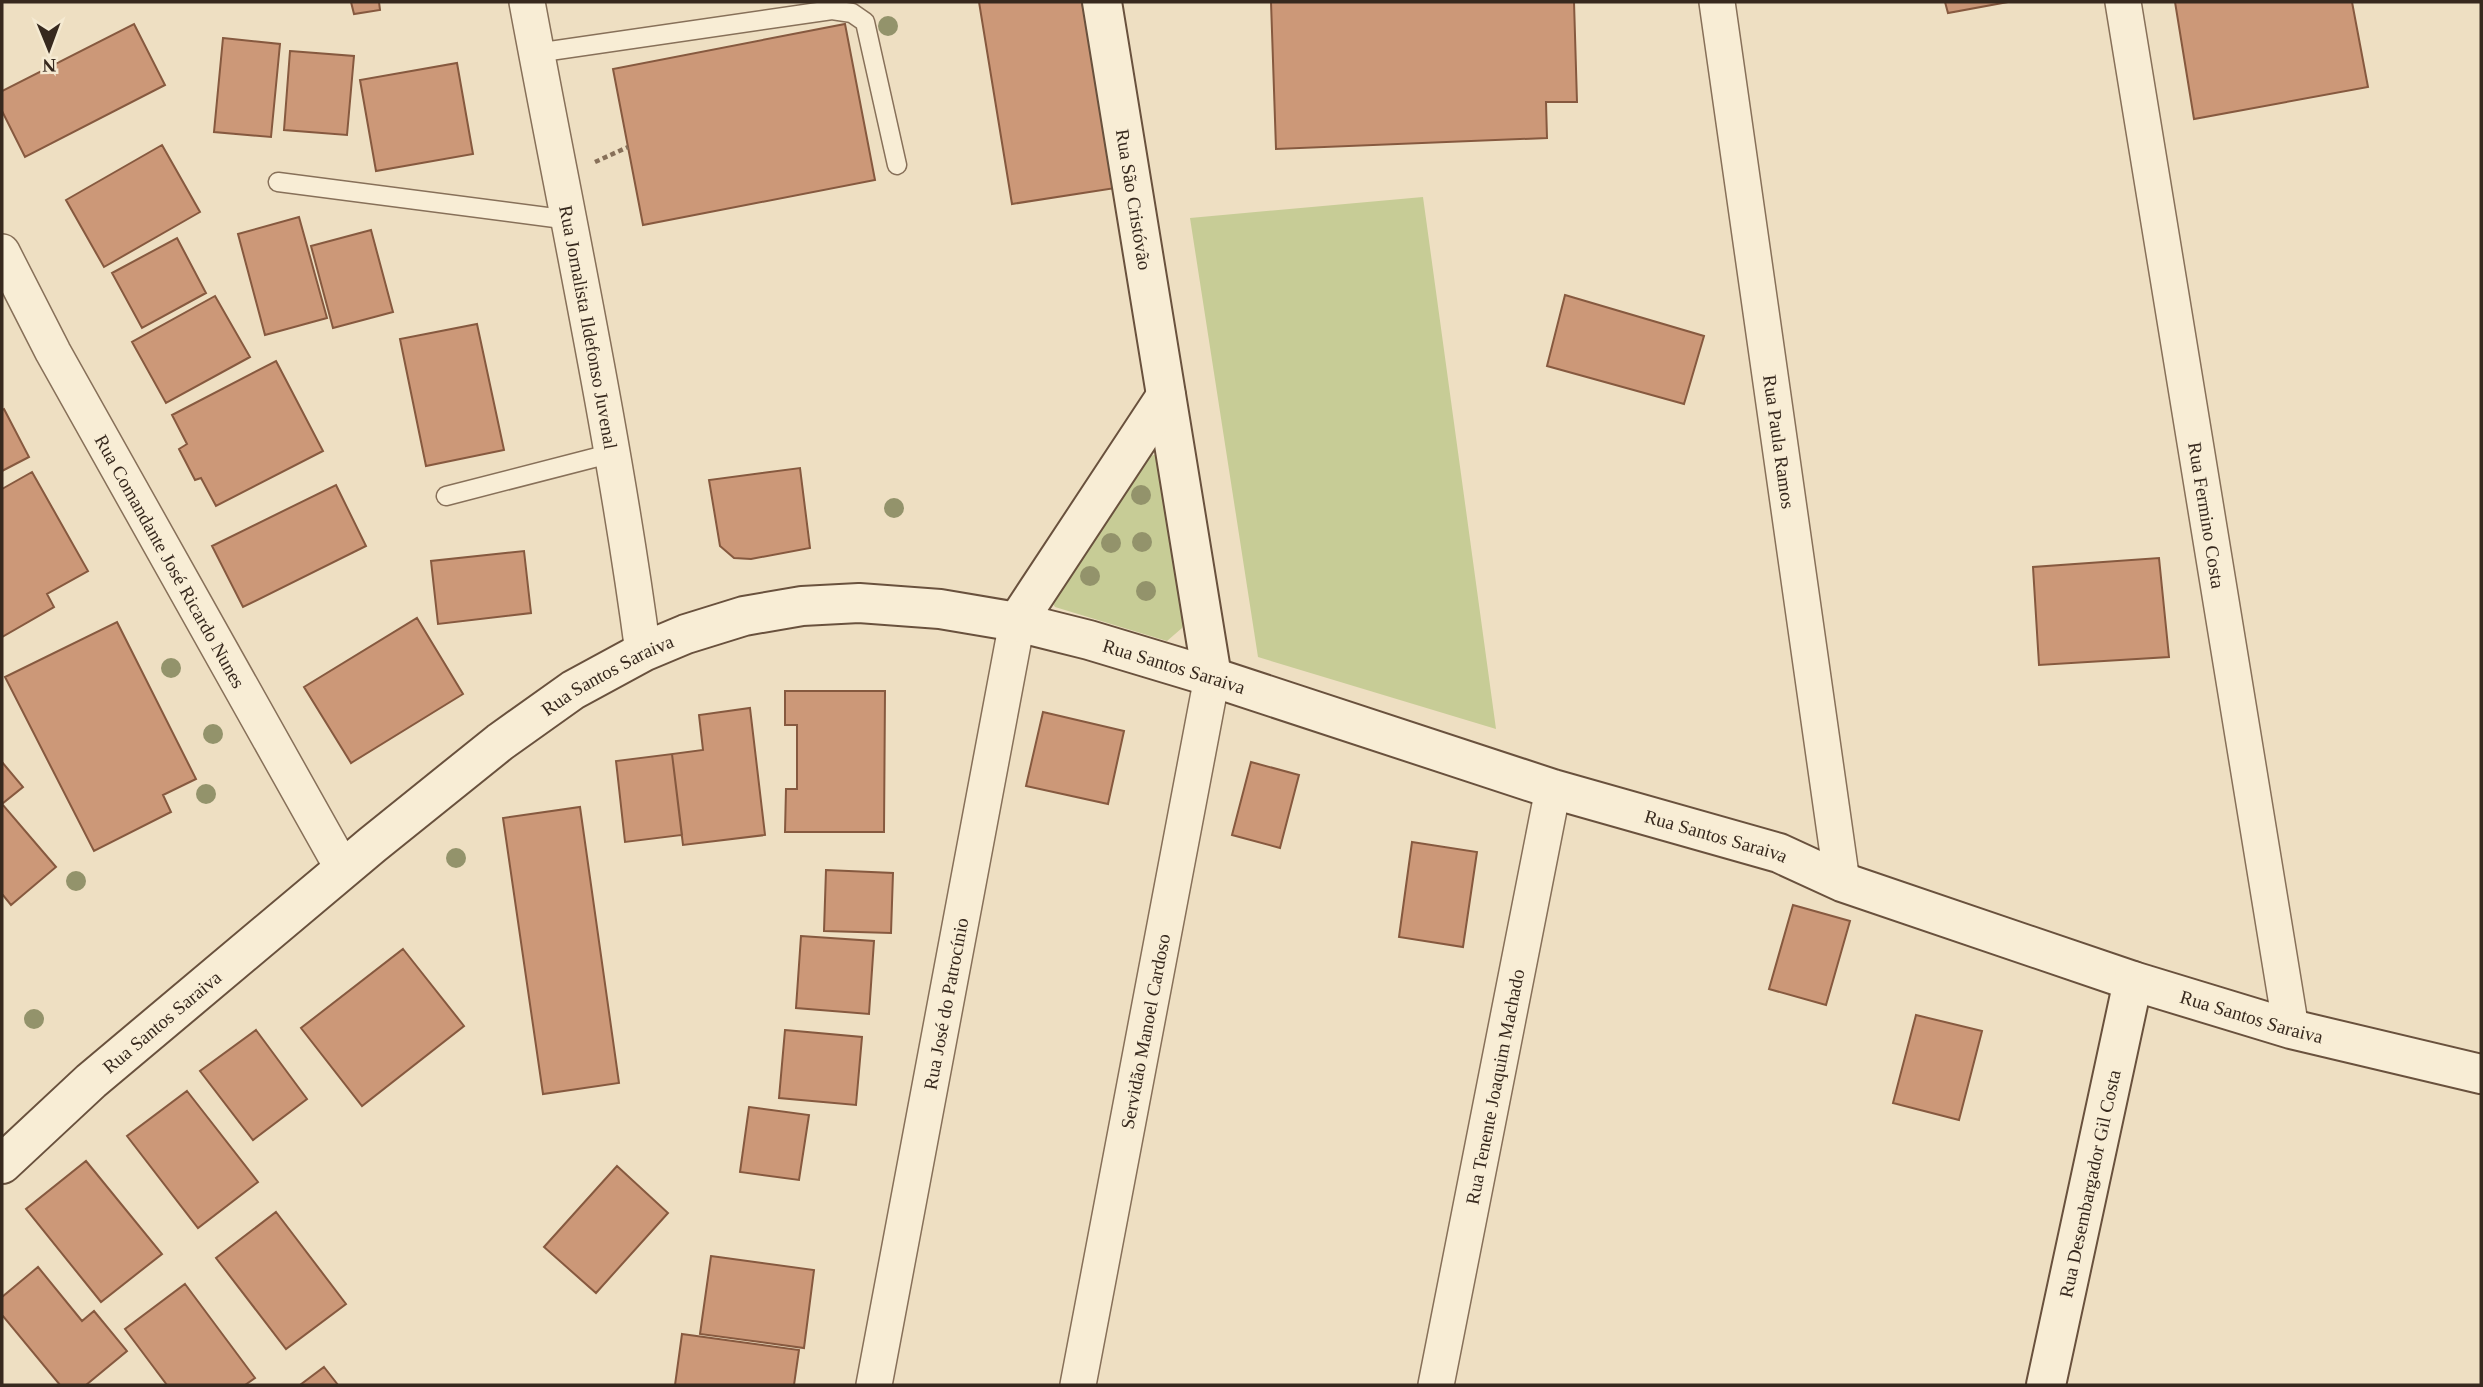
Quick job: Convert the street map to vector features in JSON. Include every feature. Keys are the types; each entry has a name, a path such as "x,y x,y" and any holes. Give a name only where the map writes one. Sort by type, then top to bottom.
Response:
{"main road":[{"name":"Rua São Cristóvão","path":"1102,2 1212,677"},
{"path":"1017,622 1166,396"},
{"name":"Rua Santos Saraiva","path":"2,1164 91,1081 431,796 573,690 643,652 686,634 744,616 802,606 859,603 940,610 1017,622 1089,640 1212,677 1553,789 1779,853 1842,882 2133,981 2291,1029 2481,1074"},
{"name":"Rua Desembargador Gil Costa","path":"2046,1385 2133,981"}],"street":[{"name":"Rua Jornalista Ildefonso Juvenal","path":"527,2 612,453 643,652"},
{"name":"Rua Paula Ramos","path":"1717,2 1842,882"},
{"name":"Rua Fermino Costa","path":"2123,2 2291,1029"},
{"name":"Rua Comandante José Ricardo Nunes","path":"2,252 53,352 344,869"},
{"name":"Rua José do Patrocínio","path":"874,1385 1017,622"},
{"name":"Servidão Manoel Cardoso","path":"1078,1385 1212,677"},
{"name":"Rua Tenente Joaquim Machado","path":"1436,1385 1553,789"}],"lane":[{"path":"536,53 832,10 852,12 865,22 897,165"},
{"path":"278,182 570,220"},
{"path":"446,496 612,453"}],"green space":[{"path":"1423,197 1496,729 1258,657 1190,218"},
{"path":"1165,452 1188,611 1182,628 1167,641 1055,607 1048,596 1051,584 1150,456"}],"building":[{"path":"351,2 379,2 380,10 354,14"},
{"path":"979,2 1082,2 1122,187 1012,204"},
{"path":"1271,2 1574,2 1577,102 1546,102 1547,138 1276,149"},
{"path":"1945,2 2008,2 1948,13"},
{"path":"2175,2 2352,2 2368,87 2194,119"},
{"path":"134,24 165,85 25,157 2,111 2,91"},
{"path":"845,24 875,180 643,225 613,69"},
{"path":"223,38 280,44 271,137 214,132"},
{"path":"290,51 354,56 347,135 284,130"},
{"path":"457,63 473,154 376,171 360,80"},
{"path":"162,145 200,212 104,267 66,200"},
{"path":"299,217 327,318 265,335 238,234"},
{"path":"371,230 393,312 333,328 311,246"},
{"path":"177,238 206,293 142,328 112,273"},
{"path":"1565,295 1704,336 1684,404 1547,366"},
{"path":"215,296 250,357 166,403 132,342"},
{"path":"477,324 504,450 426,466 400,339"},
{"path":"276,361 323,451 216,506 201,478 195,480 179,449 187,444 172,415"},
{"path":"4,409 29,457 2,471 2,410"},
{"path":"800,468 810,548 751,559 734,558 720,546 709,480"},
{"path":"32,472 88,571 47,594 54,607 2,637 2,489"},
{"path":"336,485 366,546 243,607 212,546"},
{"path":"524,551 531,613 438,624 431,561"},
{"path":"2159,558 2169,657 2039,665 2033,567"},
{"path":"417,618 463,694 351,763 304,687"},
{"path":"117,622 196,779 163,795 171,812 94,851 5,677"},
{"path":"785,691 885,691 884,832 785,832 786,789 797,789 797,725 785,725"},
{"path":"750,708 765,835 683,845 672,754 703,750 699,715"},
{"path":"1043,712 1124,731 1108,804 1026,786"},
{"path":"672,754 682,835 625,842 616,761"},
{"path":"2,762 23,787 2,804"},
{"path":"1251,762 1299,775 1280,848 1232,835"},
{"path":"2,804 56,867 11,905 2,894"},
{"path":"580,807 619,1083 543,1094 503,818"},
{"path":"1412,842 1477,852 1463,947 1399,937"},
{"path":"826,870 893,873 891,933 824,931"},
{"path":"1793,905 1850,921 1826,1005 1769,989"},
{"path":"801,936 874,941 869,1014 796,1008"},
{"path":"403,949 464,1026 362,1106 301,1028"},
{"path":"1916,1015 1982,1031 1959,1120 1893,1103"},
{"path":"256,1030 307,1099 253,1140 200,1071"},
{"path":"785,1030 862,1037 856,1105 779,1098"},
{"path":"187,1091 258,1182 198,1228 127,1136"},
{"path":"749,1107 809,1115 799,1180 740,1172"},
{"path":"86,1161 162,1254 101,1302 26,1209"},
{"path":"617,1166 668,1213 596,1293 544,1247"},
{"path":"276,1212 346,1304 286,1349 216,1258"},
{"path":"711,1256 814,1270 804,1348 700,1334"},
{"path":"38,1267 82,1321 94,1311 127,1351 86,1385 60,1385 2,1315 2,1297"},
{"path":"185,1284 255,1378 245,1385 167,1385 125,1329"},
{"path":"682,1334 799,1350 794,1385 675,1385"},
{"path":"324,1367 338,1385 300,1385"}]}
